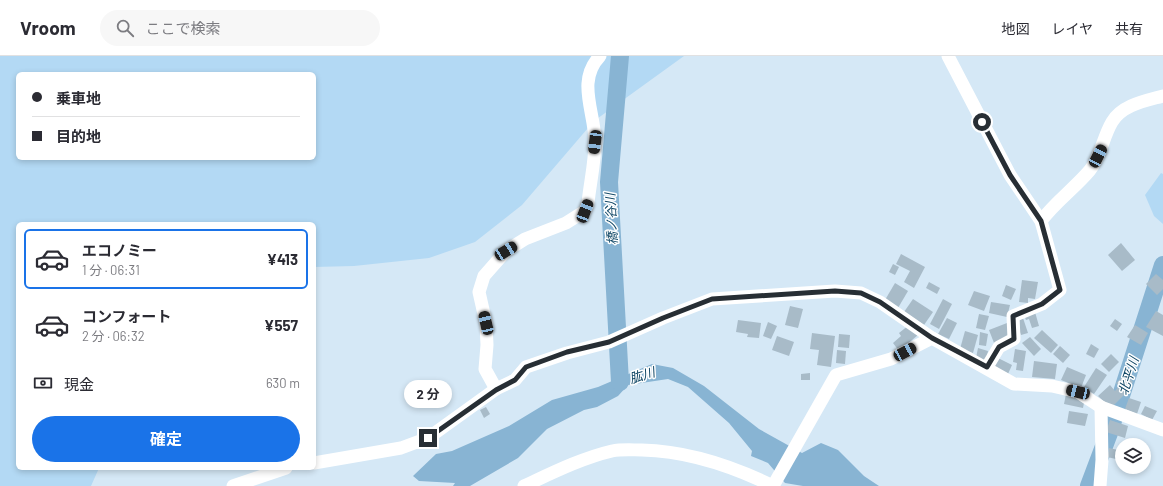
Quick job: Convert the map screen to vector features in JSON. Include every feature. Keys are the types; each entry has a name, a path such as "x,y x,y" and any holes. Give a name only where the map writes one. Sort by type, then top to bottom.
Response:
{"street":[{"path":"496,390 485,370 487,345 486,323 479,292 484,276 506,251 525,239 566,223 585,211 588,204 595,142 588,88 589,72 600,56"},
{"path":"948,56 1010,175 1041,221 1060,290 1042,304 1013,316 1014,339 999,347 987,367"},
{"path":"1041,221 1051,208 1078,185 1092,167 1104,144 1112,122 1121,111 1138,103 1163,96"},
{"path":"316,463 401,448 428,438 496,390 515,380 526,367 567,352 609,342 663,318 712,299 835,291 861,293 880,302 932,338 987,367 1014,384 1052,386 1078,392 1101,407 1163,430"},
{"path":"524,486 558,471 612,451 627,450 677,452 700,458 774,484 819,402 836,375 891,359 932,338"},
{"path":"1100,486 1102,460 1101,407"},
{"path":"233,486 280,470"}],"shaded area":[{"path":"0,56 684,56 594,121 522,205 475,242 429,258 354,266 316,267 316,222 16,222 16,470 98,470 91,486 0,486"},
{"path":"1161,173 1163,174 1163,224 1154,216 1145,195"}],"water":[{"name":"肱川","path":"652,364 673,368 704,386 759,429 802,453 821,443 838,450 864,476 879,486 803,486 785,483 768,463 751,456 752,451 729,423 688,387 668,379 628,385 618,396 597,407 584,410 547,429 518,458 470,486 453,486 455,483 419,481 413,476 436,454 452,451 509,426 552,400 598,387"}],"building":[{"path":"1121,243 1135,260 1122,271 1108,255"},
{"path":"901,254 925,267 914,288 904,282 910,271 896,264"},
{"path":"893,264 899,267 895,275 889,272"},
{"path":"1156,274 1163,280 1163,289 1157,295 1146,284"},
{"path":"1022,280 1038,282 1035,299 1028,298 1028,303 1019,302"},
{"path":"929,282 940,288 937,294 926,288"},
{"path":"895,283 908,291 898,308 885,300"},
{"path":"1006,285 1016,289 1011,300 1002,296"},
{"path":"974,291 990,296 984,311 968,305"},
{"path":"913,299 933,312 924,325 904,312"},
{"path":"943,299 952,304 939,329 930,324"},
{"path":"991,302 1010,305 1007,317 989,313"},
{"path":"790,306 803,309 798,328 785,325"},
{"path":"1156,311 1163,315 1163,336 1146,327"},
{"path":"1035,312 1039,326 1032,328 1029,319 1026,320 1024,315"},
{"path":"979,314 989,316 985,330 976,328"},
{"path":"1022,315 1028,333 1021,335 1016,321"},
{"path":"947,318 957,323 949,339 938,334"},
{"path":"1115,319 1122,324 1117,331 1110,326"},
{"path":"738,320 761,323 759,338 747,337 748,334 736,332"},
{"path":"768,322 777,326 771,339 763,336"},
{"path":"1007,323 1012,336 994,343 989,330"},
{"path":"909,325 918,335 899,351 893,343 901,336 899,333"},
{"path":"1135,325 1148,333 1141,345 1127,337"},
{"path":"1042,330 1058,345 1051,353 1034,338"},
{"path":"965,331 978,335 973,353 960,349"},
{"path":"980,332 988,334 986,346 979,345"},
{"path":"812,333 835,336 831,367 817,365 819,350 810,349"},
{"path":"839,334 850,335 849,348 838,347"},
{"path":"777,336 794,342 789,356 772,350"},
{"path":"1030,337 1041,349 1034,356 1022,343"},
{"path":"1091,344 1099,349 1094,358 1086,354"},
{"path":"1060,346 1070,355 1063,363 1053,354"},
{"path":"978,348 988,351 986,361 976,358"},
{"path":"1015,349 1026,351 1023,371 1016,370 1017,363 1013,362"},
{"path":"837,350 846,351 845,364 836,363"},
{"path":"1111,354 1119,362 1109,372 1101,364"},
{"path":"998,358 1012,365 1008,374 993,367"},
{"path":"1034,361 1057,364 1055,379 1032,377"},
{"path":"1067,367 1086,375 1081,388 1061,380"},
{"path":"1096,368 1107,375 1094,394 1084,387"},
{"path":"810,373 810,380 801,380 801,374"},
{"path":"1125,374 1133,382 1127,388 1129,390 1111,408 1098,396 1110,385 1115,391 1119,386 1116,383"},
{"path":"1066,394 1085,398 1083,408 1064,404"},
{"path":"1129,398 1141,402 1137,414 1125,409"},
{"path":"1145,406 1157,411 1152,420 1141,414"},
{"path":"486,407 490,414 484,418 480,410"},
{"path":"1069,411 1088,414 1085,426 1067,423"},
{"path":"1110,420 1128,426 1125,438 1106,432"},
{"path":"1109,448 1115,449 1115,459 1107,457"}],"waterway":[{"name":"橋ノ谷川","path":"620,56 609,182 620,382"},
{"name":"北平川","path":"1089,486 1109,433 1163,265"}],"route":[{"path":"428,438 496,390 515,380 526,367 567,352 609,342 663,318 712,299 835,291 861,293 880,302 932,338 987,367 999,347 1014,339 1013,316 1042,304 1060,290 1053,260 1041,221 1010,175 982,122"}]}
